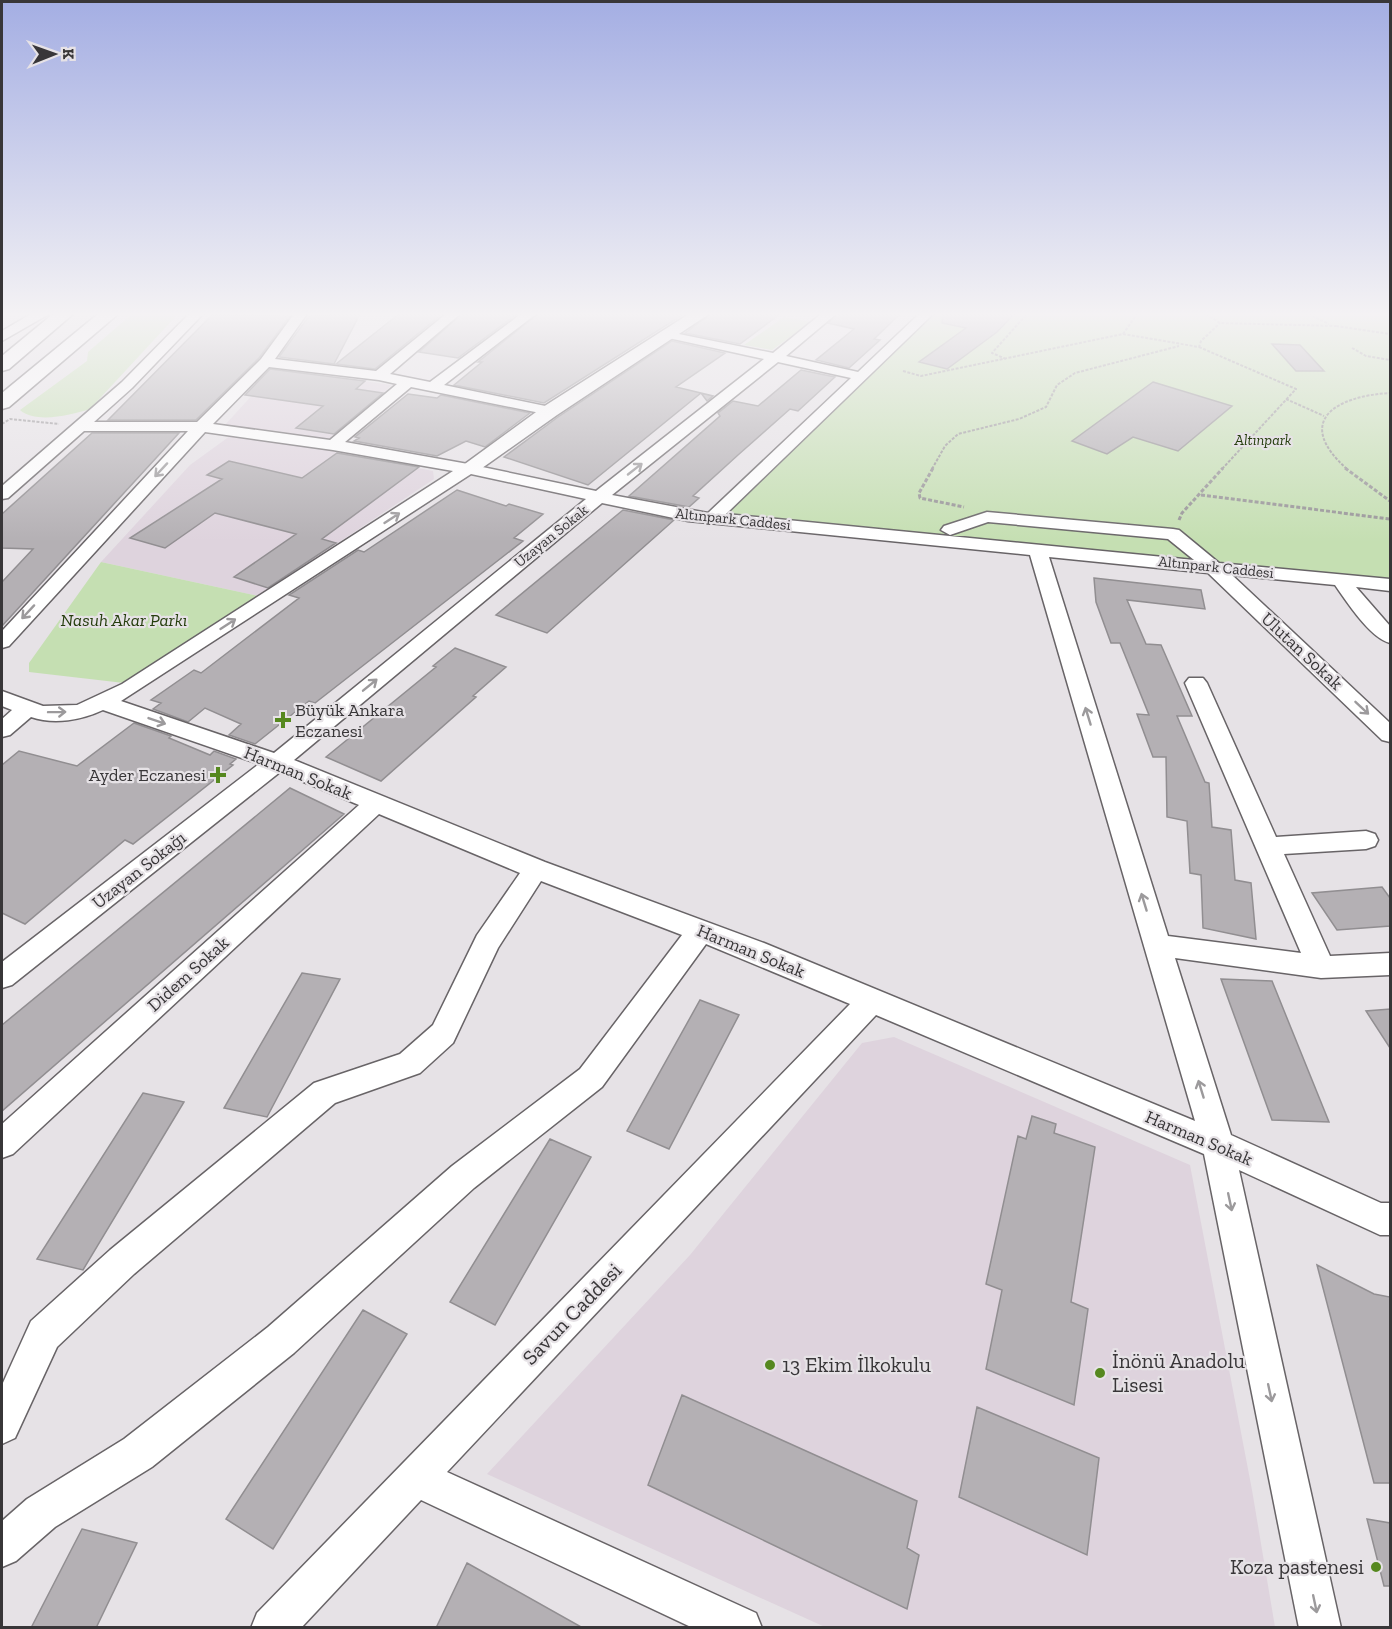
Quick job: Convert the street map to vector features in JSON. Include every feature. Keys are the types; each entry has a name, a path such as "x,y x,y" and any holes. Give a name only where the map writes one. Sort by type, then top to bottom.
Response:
{"highway":[{"path":"2,403 18,390"}],"main road":[{"path":"468,469 582,390"}],"street":[{"path":"2,494 120,390"},
{"path":"2,642 238,390"},
{"path":"333,446 399,390"},
{"path":"453,390 550,411"},
{"name":"Uzayan Sokak","path":"276,762 599,497 735,390"},
{"path":"712,518 844,390"},
{"name":"Altınpark Caddesi","path":"80,426 201,427 333,446 468,469 688,516 1390,585"},
{"path":"2,698 41,713 81,712 129,689 468,469"},
{"path":"950,530 987,517 1173,534"},
{"name":"Ulutan Sokak","path":"1173,534 1212,566 1390,735"},
{"path":"1038,550 1218,1145 1320,1628"},
{"path":"1341,580 1363,610 1390,637"},
{"path":"1196,683 1321,967"},
{"name":"Harman Sokak","path":"102,702 276,762 536,869 700,930 1218,1145 1380,1219 1390,1219"},
{"path":"2,730 28,708"},
{"name":"Uzayan Sokağı","path":"7,966 276,762"},
{"name":"Didem Sokak","path":"2,1144 375,804"},
{"path":"1268,846 1366,840"},
{"path":"2,1425 44,1334 122,1262 325,1093 410,1064 442,1034 487,943 536,869"},
{"path":"2,1547 41,1513 138,1453 254,1361 464,1177 591,1078 700,930"},
{"path":"1157,945 1321,967 1390,964"},
{"name":"Savun Caddesi","path":"272,1628 872,1000"},
{"path":"417,1478 741,1628"}],"path":[{"path":"969,508 920,498 919,493 938,463 942,451 953,437 974,429 1019,419 1046,406 1054,390"},
{"path":"1173,534 1182,513 1295,390"},
{"path":"1390,393 1357,397 1339,404 1324,416 1322,437 1329,449 1353,473 1390,501"},
{"path":"1286,399 1324,416"},
{"path":"2,424 10,419 80,426"},
{"path":"1200,495 1390,519"}],"shaded area":[{"path":"257,390 386,390 328,440 224,426"},
{"path":"230,436 323,449 433,471 434,479 258,596 101,562 190,465"},
{"path":"894,1037 1190,1165 1252,1490 1275,1627 825,1627 487,1474 690,1255 862,1043"}],"green space":[{"path":"47,390 108,390 90,409 64,416 35,417 20,410"},
{"name":"Altınpark","path":"847,390 1390,390 1390,585 712,518"},
{"name":"Nasuh Akar Parkı","path":"101,562 258,596 124,683 29,672 29,663"}],"building":[{"path":"138,390 226,390 196,420 108,420"},
{"path":"250,390 363,390 383,393 334,434 296,428 323,406 245,395"},
{"path":"479,390 564,390 544,403"},
{"path":"598,390 689,390 701,393 588,485 504,457"},
{"path":"777,390 821,390 798,411 790,409 738,455 693,496 699,498 689,507 629,496 720,416 718,413 733,401 758,406"},
{"path":"1142,390 1179,390 1232,406 1178,451 1133,437 1107,454 1072,441"},
{"path":"701,393 713,396 707,401"},
{"path":"408,394 437,398 441,395 530,413 485,447 466,441 437,456 354,441 359,438 355,437"},
{"path":"92,433 179,433 2,626 2,582 33,549 2,548 2,514"},
{"path":"337,453 419,467 322,539 336,543 268,588 234,577 296,534 215,513 165,548 130,538 222,479 207,475 229,461 302,478"},
{"path":"457,490 506,506 509,504 543,514 514,538 523,541 315,703 309,701 255,744 229,735 241,724 205,708 188,722 153,709 161,703 151,700 194,670 201,673 299,598 289,595 358,550 364,552"},
{"path":"623,510 674,520 547,633 496,615"},
{"path":"1094,578 1201,590 1205,609 1127,600 1146,644 1161,645 1192,716 1177,716 1205,782 1209,783 1212,827 1231,830 1235,880 1251,883 1256,939 1203,928 1201,875 1190,873 1187,821 1167,817 1166,757 1153,757 1137,714 1149,715 1120,643 1111,643 1096,602"},
{"path":"455,648 506,667 473,696 476,697 381,781 326,757 436,667 433,666"},
{"path":"134,723 171,736 169,738 210,755 214,751 236,759 230,764 233,765 133,844 125,840 25,924 2,913 2,765 19,751 77,766"},
{"path":"290,788 344,814 2,1111 2,1025"},
{"path":"1382,887 1390,898 1390,926 1337,930 1312,893"},
{"path":"302,973 340,979 267,1117 224,1108"},
{"path":"1221,979 1272,981 1329,1122 1272,1120"},
{"path":"700,1000 739,1015 669,1149 627,1131"},
{"path":"1390,1009 1390,1048 1366,1011"},
{"path":"143,1093 184,1102 83,1270 37,1259"},
{"path":"1032,1116 1056,1124 1054,1133 1095,1147 1071,1302 1088,1309 1074,1405 986,1369 1002,1290 986,1284 1018,1136 1026,1139"},
{"path":"550,1139 591,1157 495,1325 450,1302"},
{"path":"1317,1265 1374,1294 1390,1297 1390,1483 1374,1483"},
{"path":"363,1310 407,1334 273,1549 226,1519"},
{"path":"682,1395 917,1501 907,1548 919,1555 907,1609 648,1485"},
{"path":"977,1407 1099,1458 1087,1555 959,1497"},
{"path":"1367,1519 1390,1523 1390,1586 1384,1586"},
{"path":"82,1529 137,1543 96,1628 31,1628"},
{"path":"467,1563 583,1628 436,1628"}],"place":[{"name":"Büyük Ankara Eczanesi","path":"283,720"},
{"name":"Ayder Eczanesi","path":"218,775"},
{"name":"13 Ekim İlkokulu","path":"770,1365"},
{"name":"İnönü Anadolu Lisesi","path":"1100,1373"},
{"name":"Koza pastenesi","path":"1376,1567"}]}
